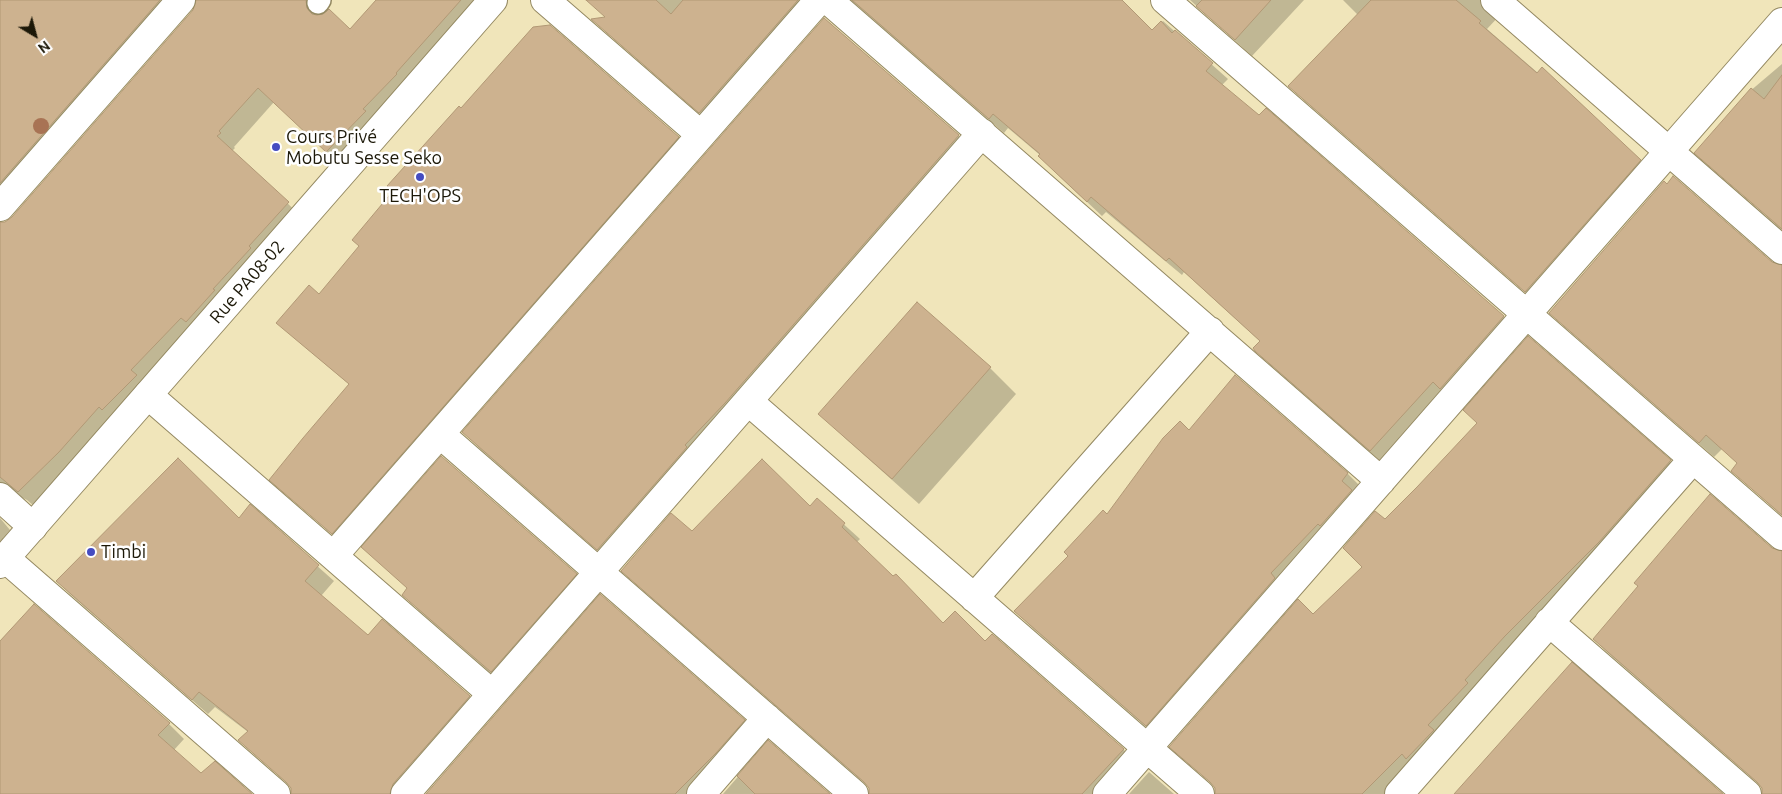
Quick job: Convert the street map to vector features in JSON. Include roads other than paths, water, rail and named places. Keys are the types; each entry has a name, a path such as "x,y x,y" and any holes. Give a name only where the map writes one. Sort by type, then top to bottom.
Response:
{"street":[{"path":"0,207 181,0"},
{"name":"Rue PA08-02","path":"2,561 493,0"},
{"path":"545,0 701,135"},
{"path":"334,555 819,0"},
{"path":"828,0 1381,481"},
{"path":"1165,0 1782,536"},
{"path":"1494,0 1782,250"},
{"path":"1107,794 1782,22"},
{"path":"405,794 982,133"},
{"path":"974,598 1210,331"},
{"path":"148,395 492,694"},
{"path":"748,402 1200,794"},
{"path":"440,434 854,794"},
{"path":"1402,793 1692,459"},
{"path":"0,497 33,527"},
{"path":"2,561 276,794"},
{"path":"1549,622 1747,794"},
{"path":"701,794 767,718"}],"place":[{"name":"Cours Privé Mobutu Sesse Seko","path":"276,147"},
{"name":"TECH'OPS","path":"420,177"},
{"name":"Timbi","path":"91,552"}]}
